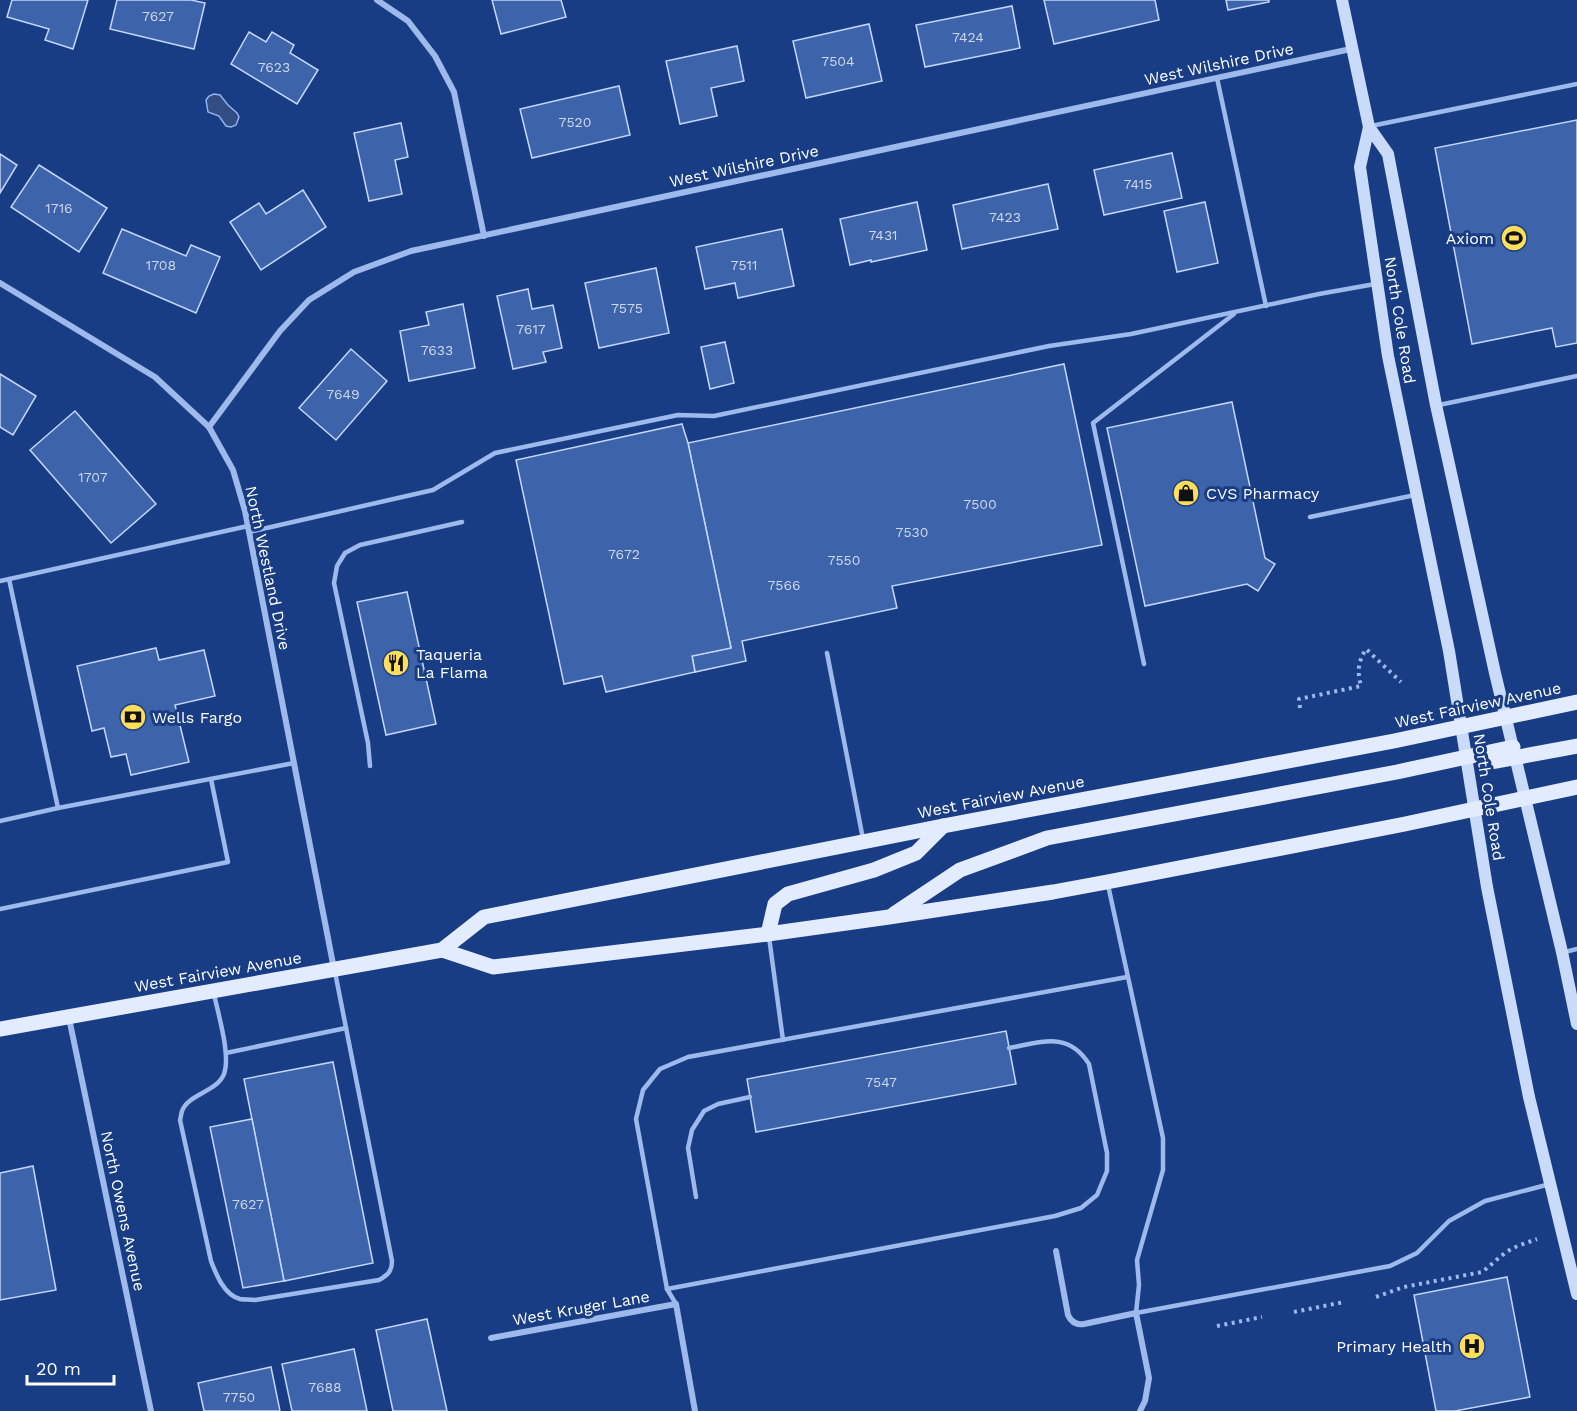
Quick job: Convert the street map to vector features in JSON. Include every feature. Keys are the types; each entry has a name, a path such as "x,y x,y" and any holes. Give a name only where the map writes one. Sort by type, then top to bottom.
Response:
{"main road":[{"name":"North Cole Road","path":"1342,0 1369,127 1388,154 1436,405 1577,1024"},
{"name":"North Cole Road","path":"1369,127 1360,167 1388,357 1449,651 1487,886 1522,1063 1577,1294"},
{"name":"West Fairview Avenue","path":"0,1029 442,950 484,917 943,826 1382,743 1577,702"},
{"path":"889,917 960,870 1047,838 1397,772 1467,762 1514,752 1577,746"},
{"name":"West Fairview Avenue","path":"442,950 493,967 889,917 1107,882 1405,824 1577,787"},
{"path":"768,934 775,904 788,894 874,870 916,853 943,826"}],"street":[{"path":"377,0 408,21 435,56 454,92 484,236"},
{"name":"West Wilshire Drive","path":"209,427 280,331 309,300 354,272 411,251 1351,49"},
{"name":"North Westland Drive","path":"0,283 155,377 209,427 233,470 248,529 334,970"},
{"name":"North Owens Avenue","path":"69,1016 151,1411"},
{"path":"1056,1251 1068,1315 1074,1323 1084,1324 1136,1313 1149,1378 1145,1401 1140,1411"},
{"path":"676,1304 695,1411"},
{"name":"West Kruger Lane","path":"491,1338 676,1304"}],"lane":[{"path":"1217,78 1266,306"},
{"path":"1369,127 1577,84"},
{"path":"0,581 433,490 495,453 678,415 714,416 1049,346 1131,334 1377,284"},
{"path":"1144,664 1093,423 1237,312"},
{"path":"1436,405 1577,376"},
{"path":"1310,517 1417,495"},
{"path":"370,766 368,743 334,583 337,566 345,553 360,544 462,522"},
{"path":"9,579 58,808"},
{"path":"827,653 864,842"},
{"path":"0,820 294,763"},
{"path":"0,909 228,862 211,779"},
{"path":"1107,882 1163,1138 1163,1170 1137,1260 1139,1285 1136,1313 1390,1266 1418,1253 1449,1221 1485,1201 1550,1184"},
{"path":"768,934 783,1040"},
{"path":"1562,952 1577,949"},
{"path":"213,991 227,1058 224,1074 216,1085 182,1109 180,1120 216,1275 226,1290 237,1298 255,1300 379,1280 387,1276 392,1269 392,1261 334,970"},
{"path":"676,1304 667,1289 636,1119 643,1090 660,1069 688,1057 1128,977"},
{"path":"226,1053 346,1028"},
{"path":"667,1289 1055,1216 1082,1208 1097,1195 1107,1171 1107,1153 1089,1064 1082,1053 1059,1041 1009,1048"},
{"path":"696,1197 688,1148 692,1130 704,1111 718,1104 750,1097"}],"path":[{"path":"1300,708 1299,699 1360,686 1358,665 1366,649 1401,681"},
{"path":"1377,1296 1404,1287 1482,1272 1504,1254 1537,1239"},
{"path":"1294,1312 1344,1302"},
{"path":"1217,1326 1262,1317"}],"water":[{"path":"214,94 220,95 237,113 239,117 236,125 226,126 219,116 208,112 206,100"}],"building":[{"path":"12,0 88,0 73,49 45,40 49,29 7,17"},
{"path":"117,0 191,0 205,3 194,49 110,29"},
{"path":"492,0 561,0 566,17 501,34"},
{"path":"1044,0 1155,0 1159,20 1054,44"},
{"path":"1226,0 1269,0 1269,2 1228,10"},
{"path":"1012,6 1020,48 925,67 916,25"},
{"path":"869,24 882,81 806,98 793,41"},
{"path":"249,32 266,42 272,32 294,45 290,53 318,70 297,104 231,64"},
{"path":"737,46 744,81 711,88 717,116 680,124 666,61"},
{"path":"619,86 630,135 532,158 520,109"},
{"name":"Axiom","path":"1577,120 1577,343 1556,347 1552,328 1472,344 1435,148"},
{"path":"401,123 408,157 395,160 402,194 369,201 354,133"},
{"path":"1172,153 1182,198 1104,215 1094,170"},
{"path":"0,154 17,165 0,193"},
{"path":"39,165 107,208 79,252 11,207"},
{"path":"1048,184 1058,229 962,249 953,205"},
{"path":"303,190 326,227 261,270 230,222 259,203 266,214"},
{"path":"917,202 927,250 850,265 840,219"},
{"path":"1205,202 1218,263 1177,272 1164,211"},
{"path":"122,229 186,256 191,245 220,257 196,313 103,273"},
{"path":"782,229 794,286 738,298 735,283 705,289 696,247"},
{"path":"656,268 669,333 599,348 585,283"},
{"path":"528,289 532,309 553,305 562,348 543,352 546,362 513,369 497,296"},
{"path":"463,304 475,368 409,381 400,331 429,325 426,312"},
{"path":"725,342 734,383 710,389 701,347"},
{"path":"351,349 387,381 336,440 299,408"},
{"path":"1064,364 1102,545 892,586 897,608 742,641 746,661 695,672 692,656 731,648 688,443"},
{"path":"0,374 36,396 13,435 0,427"},
{"name":"CVS Pharmacy","path":"1232,402 1265,558 1275,564 1258,591 1247,584 1145,606 1107,428"},
{"path":"75,411 156,504 111,543 30,450"},
{"path":"682,424 688,443 731,648 692,656 695,672 606,692 602,676 564,684 516,460"},
{"name":"Taqueria La Flama","path":"407,592 436,724 386,735 357,602"},
{"name":"Wells Fargo","path":"156,648 159,660 204,650 215,696 175,705 189,762 131,775 126,754 111,757 104,728 92,731 77,666"},
{"path":"1006,1031 1016,1084 756,1132 747,1079"},
{"path":"333,1062 373,1263 284,1281 244,1079"},
{"path":"252,1119 284,1281 243,1288 210,1127"},
{"path":"33,1166 56,1290 0,1300 0,1173"},
{"name":"Primary Health","path":"1507,1277 1530,1397 1455,1411 1436,1411 1414,1295"},
{"path":"427,1319 447,1411 393,1411 376,1330"},
{"path":"354,1349 367,1411 292,1411 282,1364"},
{"path":"271,1367 280,1411 204,1411 198,1383"}],"place":[{"name":"Axiom","path":"1514,238"},
{"name":"CVS Pharmacy","path":"1186,493"},
{"name":"Taqueria La Flama","path":"396,663"},
{"name":"Wells Fargo","path":"133,717"},
{"name":"Primary Health","path":"1472,1346"}]}
